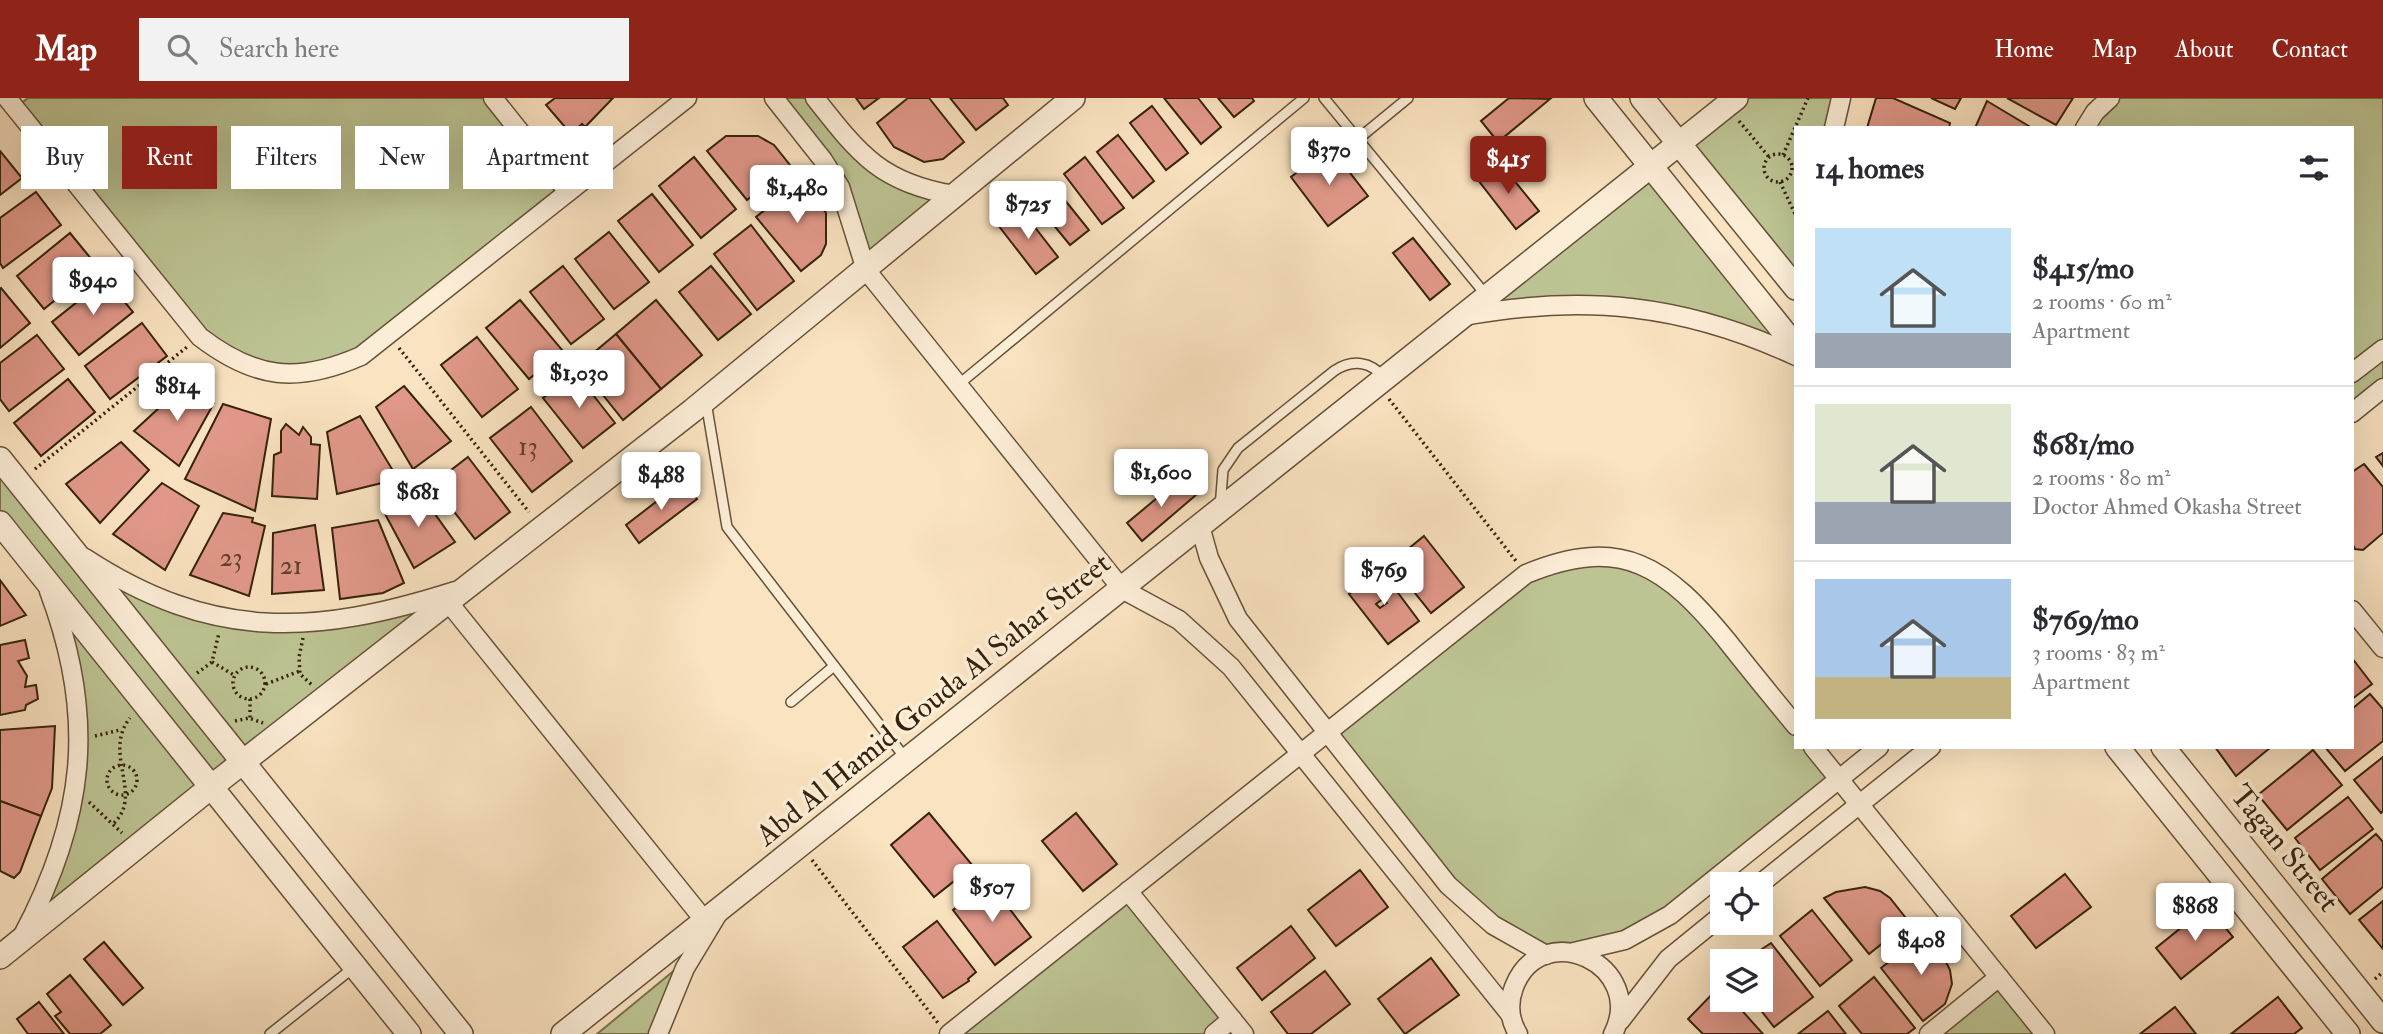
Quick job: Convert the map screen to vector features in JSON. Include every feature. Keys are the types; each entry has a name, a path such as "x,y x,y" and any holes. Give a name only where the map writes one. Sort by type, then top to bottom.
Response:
{"street":[{"path":"493,98 568,192"},
{"path":"16,101 200,337 239,363 260,371 295,375 329,370 361,356 687,98"},
{"path":"774,98 823,160 840,187 866,270 1122,589 1179,620 1231,667 1510,1013 1518,1034"},
{"path":"815,98 869,162 895,179 924,190 954,195"},
{"path":"0,957 211,787 544,530 866,270 1073,98"},
{"path":"1595,98 1794,345"},
{"path":"1642,98 1794,286"},
{"path":"1834,126 1841,98"},
{"path":"2086,126 2095,112 2110,98"},
{"name":"Abd Al Hamid Gouda Al Sahar Street","path":"563,1034 1732,102"},
{"path":"1464,316 1521,306 1581,303 1639,307 1697,318 1753,336 1794,355"},
{"path":"2354,371 2383,349"},
{"path":"2354,411 2383,388"},
{"path":"0,459 461,1034"},
{"path":"0,523 409,1034"},
{"path":"1200,526 1213,569 1238,619 1448,885 1493,925 1546,955"},
{"path":"76,552 125,585 179,608 225,618 307,623 415,604 472,586"},
{"path":"943,1029 1128,891 1526,574 1560,560 1598,556 1636,563 1671,580 1699,607 1794,724"},
{"path":"19,942 45,894 64,843 75,795 79,740 75,682 63,629 44,578"},
{"path":"449,603 713,914 685,968 658,1034"},
{"path":"2354,612 2383,648"},
{"path":"1815,749 2045,1034"},
{"path":"1510,1013 1511,995 1518,978 1530,964 1546,955 1574,952 1625,940 1670,915 1876,749"},
{"path":"1773,874 1929,749"},
{"path":"2119,749 2348,1034"},
{"name":"Tagan Street","path":"2166,749 2383,1021"},
{"path":"2244,905 2272,882"},
{"path":"1128,891 1244,1034"},
{"path":"1616,1029 1650,979 1668,959 1710,925"},
{"path":"1574,952 1596,961 1612,978 1620,1000 1616,1029"},
{"path":"1929,1034 1999,977"},
{"path":"1214,1034 1232,1019"}],"lane":[{"path":"958,385 1304,98"},
{"path":"1324,98 1487,296"},
{"path":"1358,139 1408,98"},
{"path":"1220,509 1223,470 1238,447 1341,367 1365,364 1381,381"},
{"path":"705,401 727,527 907,760"},
{"path":"791,702 834,666"},
{"path":"270,1034 354,967"}],"path":[{"path":"1796,126 1808,98"},
{"path":"1732,102 1769,157"},
{"path":"1783,155 1794,130"},
{"path":"1783,155 1790,161 1792,170 1788,178 1780,182 1771,181 1765,174 1764,164 1769,157 1783,155"},
{"path":"1780,182 1794,212"},
{"path":"389,335 544,530"},
{"path":"19,482 200,337"},
{"path":"1381,381 1526,574"},
{"path":"212,662 213,647 225,618"},
{"path":"307,623 299,657 300,671 326,698"},
{"path":"181,684 212,662"},
{"path":"212,662 234,675"},
{"path":"253,667 263,673 266,684 262,693 250,699 236,694 234,675 242,668 253,667"},
{"path":"266,684 300,671"},
{"path":"250,699 250,718"},
{"path":"79,740 120,730 143,702"},
{"path":"219,732 239,718 250,718 260,719 276,737"},
{"path":"114,823 121,817 126,795 119,765 120,730"},
{"path":"119,765 133,769 137,779 135,789 126,795 112,792 107,784 110,769 119,765"},
{"path":"75,795 92,804 114,823 135,848"},
{"path":"800,844 943,1029"}],"green space":[{"path":"28,98 493,98 515,126 463,126 463,189 566,189 568,192 329,370 228,358 84,189 108,189 108,126 30,126 15,108"},
{"path":"774,98 815,98 869,162 954,195 866,270 849,218"},
{"path":"1736,98 1841,98 1834,126 1794,126 1794,287 1679,144"},
{"path":"2110,98 2383,98 2383,388 2354,411 2354,126 2087,126"},
{"path":"1650,166 1794,347 1639,307 1464,316"},
{"path":"0,459 75,553 180,608 298,624 472,586 19,941 76,790 63,629 0,523"},
{"path":"1598,556 1670,580 1794,725 1794,749 1815,749 1839,779 1721,872 1710,872 1710,880 1648,929 1560,952 1493,925 1327,732 1526,574"},
{"path":"1128,891 1232,1019 1214,1034 949,1034"},
{"path":"682,964 652,1034 597,1034"},
{"path":"1999,977 2045,1034 1929,1034"}],"building":[{"path":"555,98 613,98 586,126 564,126 546,105"},
{"path":"856,98 879,98 864,109"},
{"path":"908,98 929,98 964,142 943,159 924,162 894,147 877,123"},
{"path":"950,98 1003,98 1008,105 976,130"},
{"path":"1164,98 1198,98 1221,127 1201,144"},
{"path":"1218,98 1252,98 1254,101 1234,117"},
{"path":"1509,98 1550,99 1498,142 1481,121"},
{"path":"1876,98 1893,98 1950,123 1949,126 1868,126"},
{"path":"1931,98 1961,98 1955,109"},
{"path":"2007,98 2073,98 2056,125"},
{"path":"1987,101 2029,126 1976,126"},
{"path":"1152,106 1188,153 1166,170 1130,123"},
{"path":"1118,135 1154,181 1133,198 1097,152"},
{"path":"726,136 758,136 774,145 790,165 747,200 707,151"},
{"path":"1330,147 1368,196 1328,226 1291,177"},
{"path":"0,151 21,179 0,195"},
{"path":"694,157 736,209 701,238 659,186"},
{"path":"1085,157 1124,208 1102,224 1064,174"},
{"path":"1500,163 1539,211 1516,229 1478,180"},
{"path":"802,180 826,213 826,244 821,255 801,271 756,217"},
{"path":"1052,184 1089,230 1070,245 1033,200"},
{"path":"36,192 61,225 3,268 0,263 0,218"},
{"path":"652,194 693,245 659,272 618,221"},
{"path":"1020,208 1058,257 1036,274 998,225"},
{"path":"751,225 794,281 757,310 714,254"},
{"path":"609,232 649,282 614,309 575,259"},
{"path":"70,233 97,266 44,309 17,276"},
{"path":"1413,238 1450,284 1430,300 1393,253"},
{"path":"563,266 604,319 571,344 530,292"},
{"path":"711,266 751,314 718,340 679,292"},
{"path":"106,279 133,312 79,355 52,322"},
{"path":"0,289 30,323 0,348"},
{"path":"520,300 563,351 529,379 486,328"},
{"path":"656,300 702,355 661,389 616,334"},
{"path":"142,323 167,356 110,399 85,366"},
{"path":"616,334 661,389 623,420 579,365"},
{"path":"37,335 64,369 9,411 0,399 0,363"},
{"path":"477,337 518,389 482,417 441,365"},
{"path":"576,373 615,423 583,448 543,398"},
{"path":"68,379 95,412 41,456 14,423"},
{"path":"187,382 214,403 179,466 134,431"},
{"path":"404,386 451,441 413,469 376,407"},
{"path":"223,404 271,419 255,511 185,479"},
{"path":"531,407 572,461 532,492 490,438"},
{"path":"360,416 398,479 337,494 327,432"},
{"path":"286,424 299,435 303,427 311,437 311,444 320,445 317,499 272,496 274,455 281,452 281,431"},
{"path":"121,442 149,470 100,523 66,484"},
{"path":"2383,453 2383,466 2376,457"},
{"path":"468,457 510,512 475,539 433,484"},
{"path":"2364,464 2383,487 2383,533 2363,550 2354,547 2354,471"},
{"path":"1181,478 1196,495 1142,541 1127,523"},
{"path":"683,481 697,499 639,543 626,525"},
{"path":"162,483 199,506 165,570 113,534"},
{"path":"417,489 455,542 414,568 384,512"},
{"path":"223,513 253,518 252,522 265,526 249,596 190,575"},
{"path":"378,520 404,583 383,593 340,599 332,528"},
{"path":"315,525 324,590 272,594 273,533"},
{"path":"1424,536 1464,587 1431,613 1391,563"},
{"path":"1381,570 1419,621 1388,644 1349,594 1360,586 1361,588","holes":["1384,598 1387,603 1380,608 1376,604"]},
{"path":"0,580 26,615 0,626"},
{"path":"25,640 29,658 18,661 27,676 25,687 36,685 38,699 26,705 25,710 0,715 0,645"},
{"path":"2354,661 2372,684 2354,698"},
{"path":"2370,694 2383,709 2383,741 2345,771 2327,749 2354,749 2354,707"},
{"path":"55,726 52,788 41,816 0,801 0,730"},
{"path":"2216,749 2269,749 2236,776"},
{"path":"2313,750 2342,785 2287,830 2258,795"},
{"path":"2383,757 2383,811 2381,813 2354,780"},
{"path":"2348,797 2373,829 2320,870 2295,838"},
{"path":"0,801 41,816 20,872 14,878 0,871"},
{"path":"929,813 973,866 934,897 891,845"},
{"path":"1076,813 1117,864 1083,891 1042,841"},
{"path":"2376,834 2383,842 2383,887 2350,914 2322,879"},
{"path":"1360,870 1388,907 1336,946 1308,910"},
{"path":"2065,874 2091,907 2036,948 2011,916"},
{"path":"989,882 1031,937 995,965 953,910"},
{"path":"1865,887 1880,891 1890,898 1909,922 1869,954 1824,898 1836,892"},
{"path":"2383,901 2383,949 2359,920"},
{"path":"2208,906 2233,937 2181,979 2156,948"},
{"path":"1812,910 1852,960 1820,986 1780,936"},
{"path":"937,921 976,972 969,981 943,998 903,947"},
{"path":"1291,926 1315,958 1262,1000 1237,968"},
{"path":"1924,935 1942,954 1950,970 1952,984 1945,1004 1923,1021 1881,968"},
{"path":"104,942 143,988 123,1005 84,959"},
{"path":"1771,943 1813,997 1774,1027 1762,1012 1773,1012 1773,949 1762,949"},
{"path":"1431,958 1459,995 1405,1034 1378,999"},
{"path":"1325,971 1350,1004 1311,1034 1288,1034 1271,1012"},
{"path":"70,975 111,1025 100,1034 70,1034 55,1016 61,1012 47,994"},
{"path":"1874,977 1915,1028 1907,1034 1862,1034 1839,1006"},
{"path":"1710,996 1710,1012 1743,1012 1763,1034 1703,1034 1688,1019"},
{"path":"2278,997 2302,1028 2294,1034 2231,1034"},
{"path":"39,1002 64,1034 28,1034 17,1019"},
{"path":"2175,1007 2196,1034 2140,1034"},
{"path":"1828,1011 1846,1034 1798,1034"}]}
